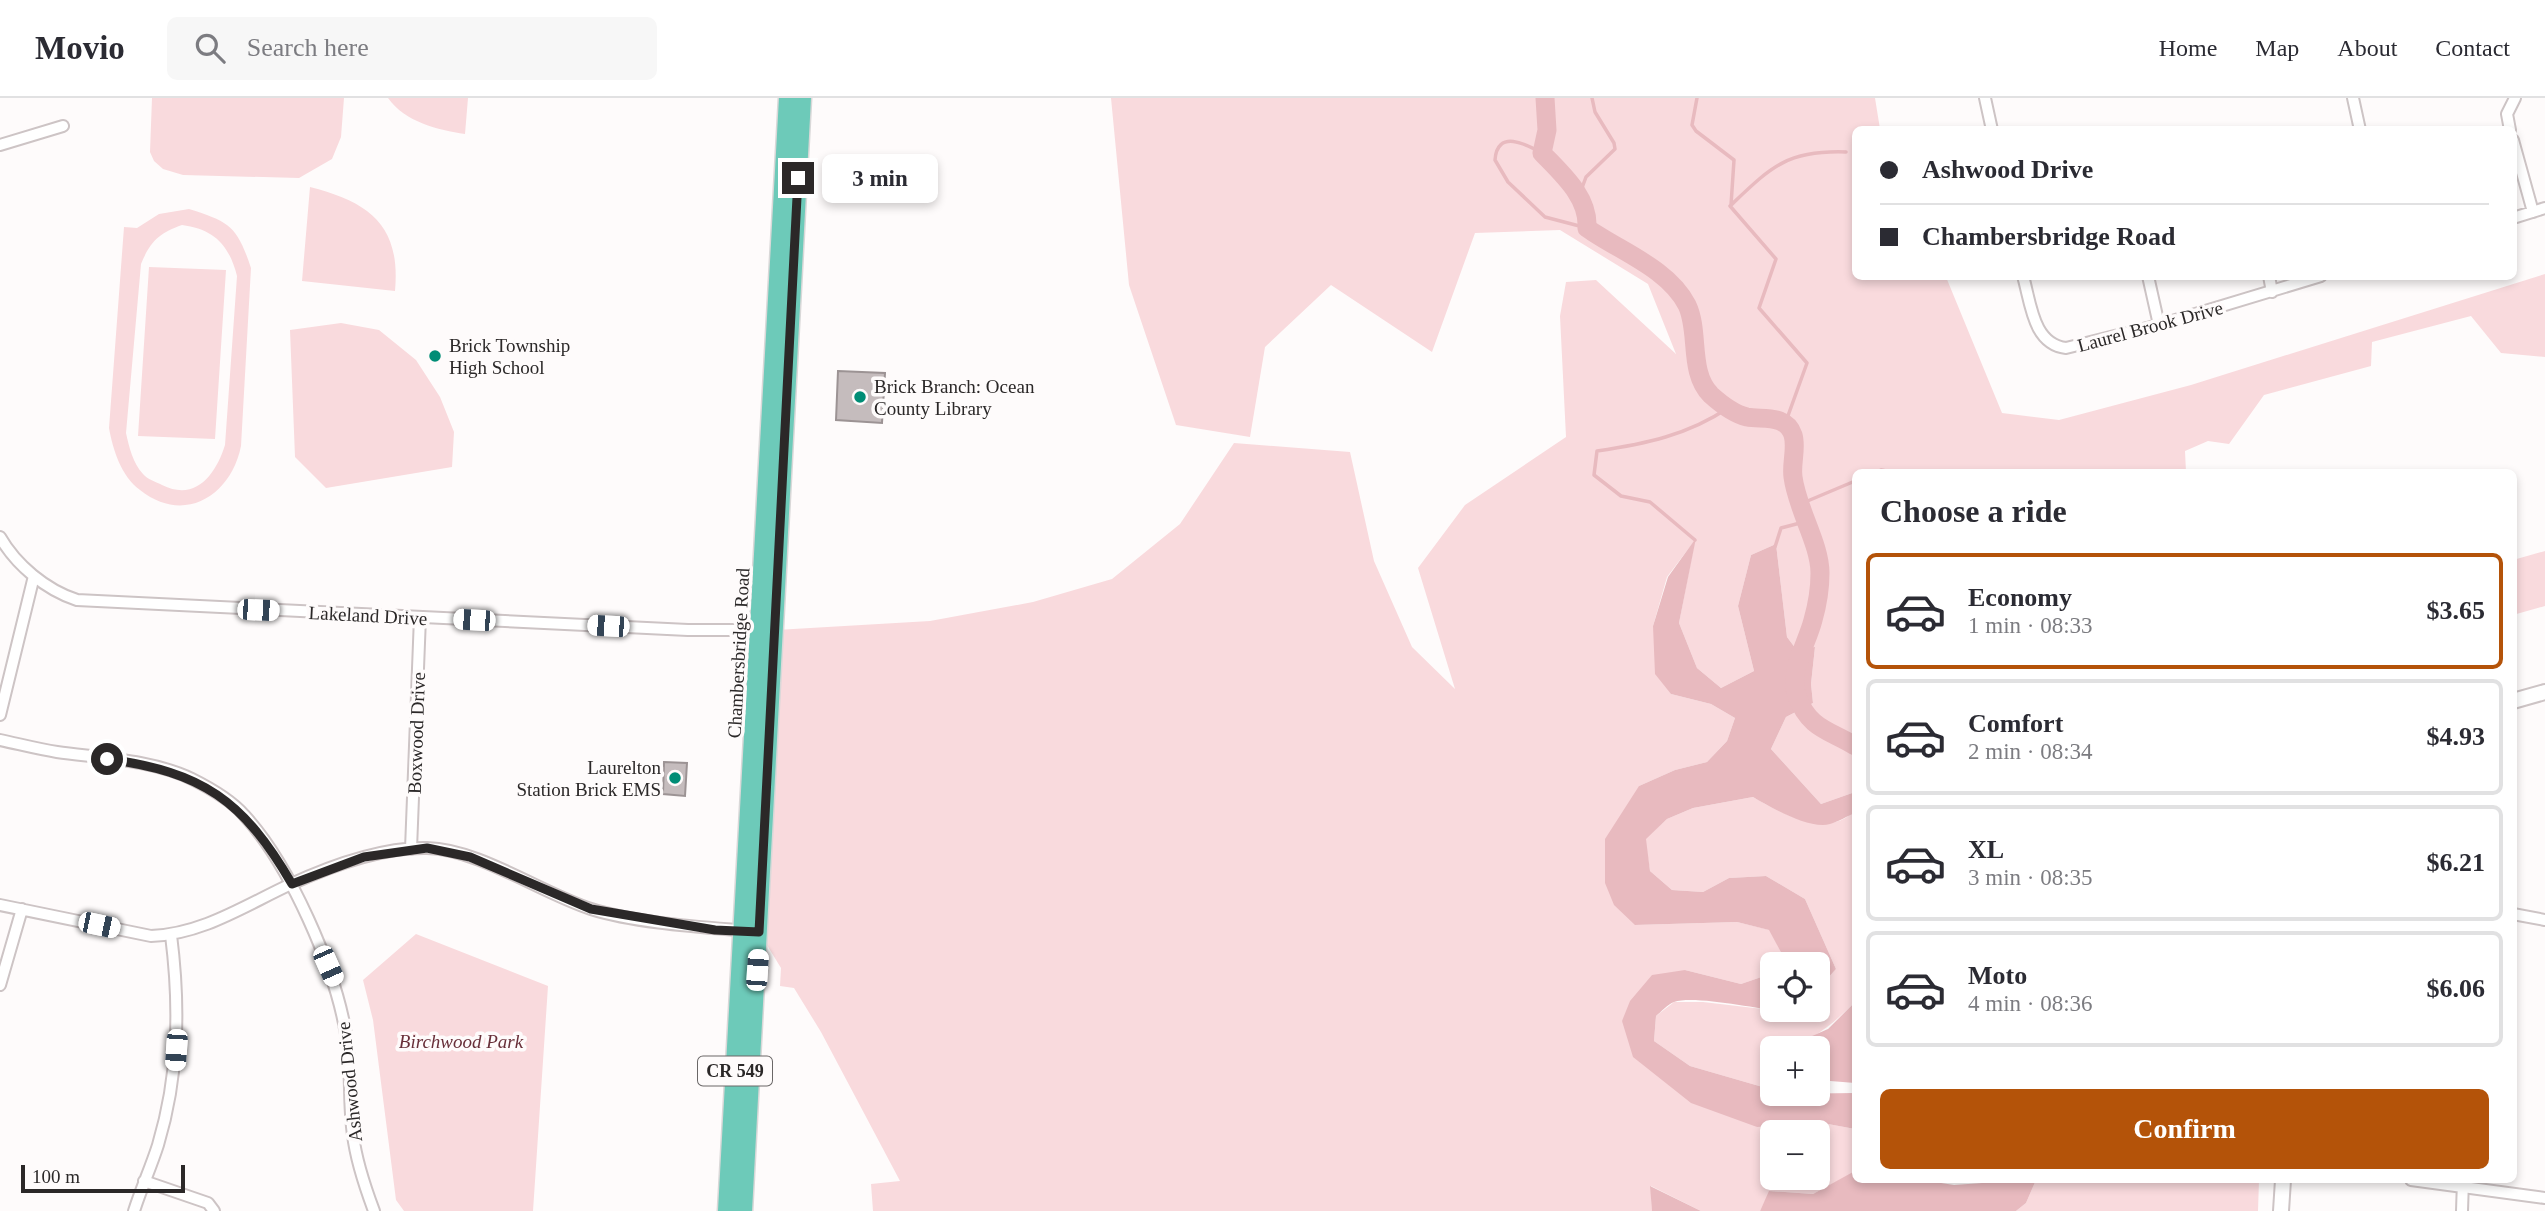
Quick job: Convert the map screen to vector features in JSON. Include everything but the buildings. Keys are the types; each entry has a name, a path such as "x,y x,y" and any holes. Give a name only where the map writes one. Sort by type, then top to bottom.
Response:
{"main road":[{"name":"Chambersbridge Road","path":"743,1211 761,630 788,98"},
{"name":"Chambersbridge Road","path":"727,1211 751,931 802,98"}],"street":[{"path":"1985,98 1991,126"},
{"path":"2353,98 2359,126"},
{"path":"2509,126 2507,114 2515,98"},
{"path":"0,145 63,126"},
{"path":"2517,154 2533,212"},
{"path":"2517,217 2545,208"},
{"name":"Laurel Brook Drive","path":"2024,280 2040,333 2054,346 2084,346 2309,280"},
{"path":"2149,280 2159,325"},
{"path":"2270,280 2273,292"},
{"name":"Lakeland Drive","path":"0,537 10,554 34,576 65,596 77,600 688,630 761,630"},
{"path":"0,715 34,576"},
{"name":"Boxwood Drive","path":"411,849 420,617"},
{"path":"2517,700 2545,692"},
{"name":"Ashwood Drive","path":"0,740 54,751 134,762 190,778 244,814 275,855 292,884 337,987 347,1037 352,1133 374,1211"},
{"path":"0,905 151,936 171,935 202,927 292,884 364,857 427,848 470,857 591,909 715,930 751,931"},
{"path":"0,985 22,909"},
{"path":"2517,915 2545,920"},
{"path":"134,1211 158,1147 174,1074 177,1026 171,935"},
{"path":"144,1181 208,1203 214,1211"},
{"path":"2281,1211 2283,1183"},
{"path":"2462,1211 2463,1183 2545,1198"}],"green space":[{"path":"152,98 344,98 341,137 332,159 299,178 183,175 163,169 154,161 150,152"},
{"path":"388,98 468,98 465,134 433,127 413,119"},
{"path":"1111,98 1875,98 1880,126 1852,126 1852,280 1947,280 2002,413 2059,420 2191,385 2545,274 2545,357 2501,353 2471,316 2372,342 2371,366 2264,395 2229,444 2208,441 2185,451 2186,469 1852,469 1852,793 1821,804 1771,749 1786,717 1813,703 1811,684 1815,647 1796,649 1787,637 1776,544 1751,555 1738,606 1754,671 1721,688 1697,668 1679,623 1695,540 1667,577 1653,626 1671,694 1711,704 1735,718 1727,741 1707,762 1675,770 1639,786 1635,925 1737,922 1770,930 1781,952 1760,952 1760,977 1741,984 1685,970 1622,1021 1760,1127 1760,1190 1821,1190 1813,1194 1770,1191 1760,1211 1701,1211 1651,1186 1652,1211 873,1211 871,1184 900,1181 821,1032 794,988 780,986 781,968 759,932 776,630 930,621 1033,602 1112,579 1180,524 1234,443 1350,452 1374,561 1412,647 1455,689 1418,568 1465,505 1566,437 1560,316 1566,282 1596,280 1676,354 1648,284 1560,230 1475,233 1432,352 1331,285 1265,347 1250,437 1176,425 1129,285"},
{"path":"310,187 349,200 377,220 393,249 395,291 302,281"},
{"path":"189,209 223,222 236,234 251,268 241,446 236,464 227,479 203,500 189,505 173,505 157,500 133,484 119,462 109,428 124,227 137,228 159,214","holes":["182,225 193,227 218,240 229,255 237,276 225,445 210,475 195,487 185,490 174,489 145,476 134,460 126,433 141,264 152,244 161,235"]},
{"path":"149,267 226,270 215,439 138,436"},
{"path":"341,323 379,330 416,360 440,397 454,432 452,467 326,488 295,457 290,330"},
{"path":"2545,551 2545,606 2517,614 2517,559"},
{"path":"1753,797 1804,821 1832,823 1852,812 1852,1005 1813,1036 1760,1036 1760,1086 1690,1066 1654,1041 1656,1016 1674,1002 1703,1002 1760,1009 1760,1022 1830,1022 1830,976 1836,969 1805,899 1766,876 1729,878 1703,892 1672,890 1650,871 1645,839 1667,819 1693,808"},
{"name":"Birchwood Park","path":"416,934 548,986 533,1211 404,1211 396,1200 373,1020 363,980"},
{"path":"1830,1124 1852,1128 1852,1174 1830,1185"},
{"path":"2035,1183 2259,1183 2258,1211 2016,1211 2026,1203"}],"shaded area":[{"path":"1696,538 1679,623 1697,668 1721,688 1754,671 1738,606 1751,555 1776,544 1787,637 1796,649 1815,647 1811,684 1813,703 1786,717 1771,749 1821,804 1852,793 1852,814 1833,823 1812,824 1790,817 1753,797 1693,808 1667,819 1646,839 1650,871 1672,890 1703,892 1729,878 1766,876 1805,899 1828,952 1781,952 1769,930 1737,922 1635,925 1614,905 1605,883 1605,839 1639,786 1675,770 1707,762 1727,741 1735,718 1711,704 1671,694 1655,674 1653,626 1668,577"},
{"path":"1830,955 1836,969 1830,976"},
{"path":"1685,970 1741,984 1760,977 1760,1008 1696,1000 1674,1002 1656,1016 1654,1041 1690,1066 1760,1086 1760,1106 1830,1106 1830,1093 1852,1093 1852,1128 1830,1124 1830,1120 1760,1120 1760,1127 1757,1127 1691,1103 1633,1057 1622,1021 1630,1001 1652,975"},
{"path":"1852,1005 1852,1083 1830,1081 1830,1036 1812,1036 1828,1029"},
{"path":"1852,1173 1852,1183 2035,1183 2026,1203 2016,1211 1760,1211 1769,1191 1813,1194 1820,1190 1830,1190 1830,1185"},
{"path":"1650,1186 1701,1211 1652,1211"}],"waterway":[{"path":"1545,98 1547,130 1542,153 1579,196 1584,206 1587,228 1655,270 1679,292 1691,316 1699,375 1704,386 1711,395 1742,416 1773,419 1790,428 1794,445 1795,489 1816,550 1820,573 1816,609 1799,658 1795,687 1807,715 1828,732 1852,744"},
{"path":"1579,196 1586,177 1615,149 1595,112 1592,98"},
{"path":"1697,98 1692,125 1734,160 1731,205"},
{"path":"1542,153 1521,143 1507,142 1497,150 1495,160 1508,182 1545,217 1587,228"},
{"path":"1785,424 1807,363 1759,308 1776,259 1730,206 1769,171 1781,164 1809,154 1846,152"},
{"path":"1695,540 1650,502 1621,496 1594,475 1597,451 1682,432 1728,408"},
{"path":"1798,505 1852,482"},
{"path":"1775,547 1781,528 1804,522"}],"place":[{"name":"Brick Township High School","path":"435,356"},
{"name":"Brick Branch: Ocean County Library","path":"860,397"},
{"name":"Laurelton Station Brick EMS","path":"675,778"}],"route":[{"path":"107,759 134,762 190,778 228,801 244,814 275,855 292,884 364,857 427,848 470,857 591,909 715,930 759,932 798,178"}]}
